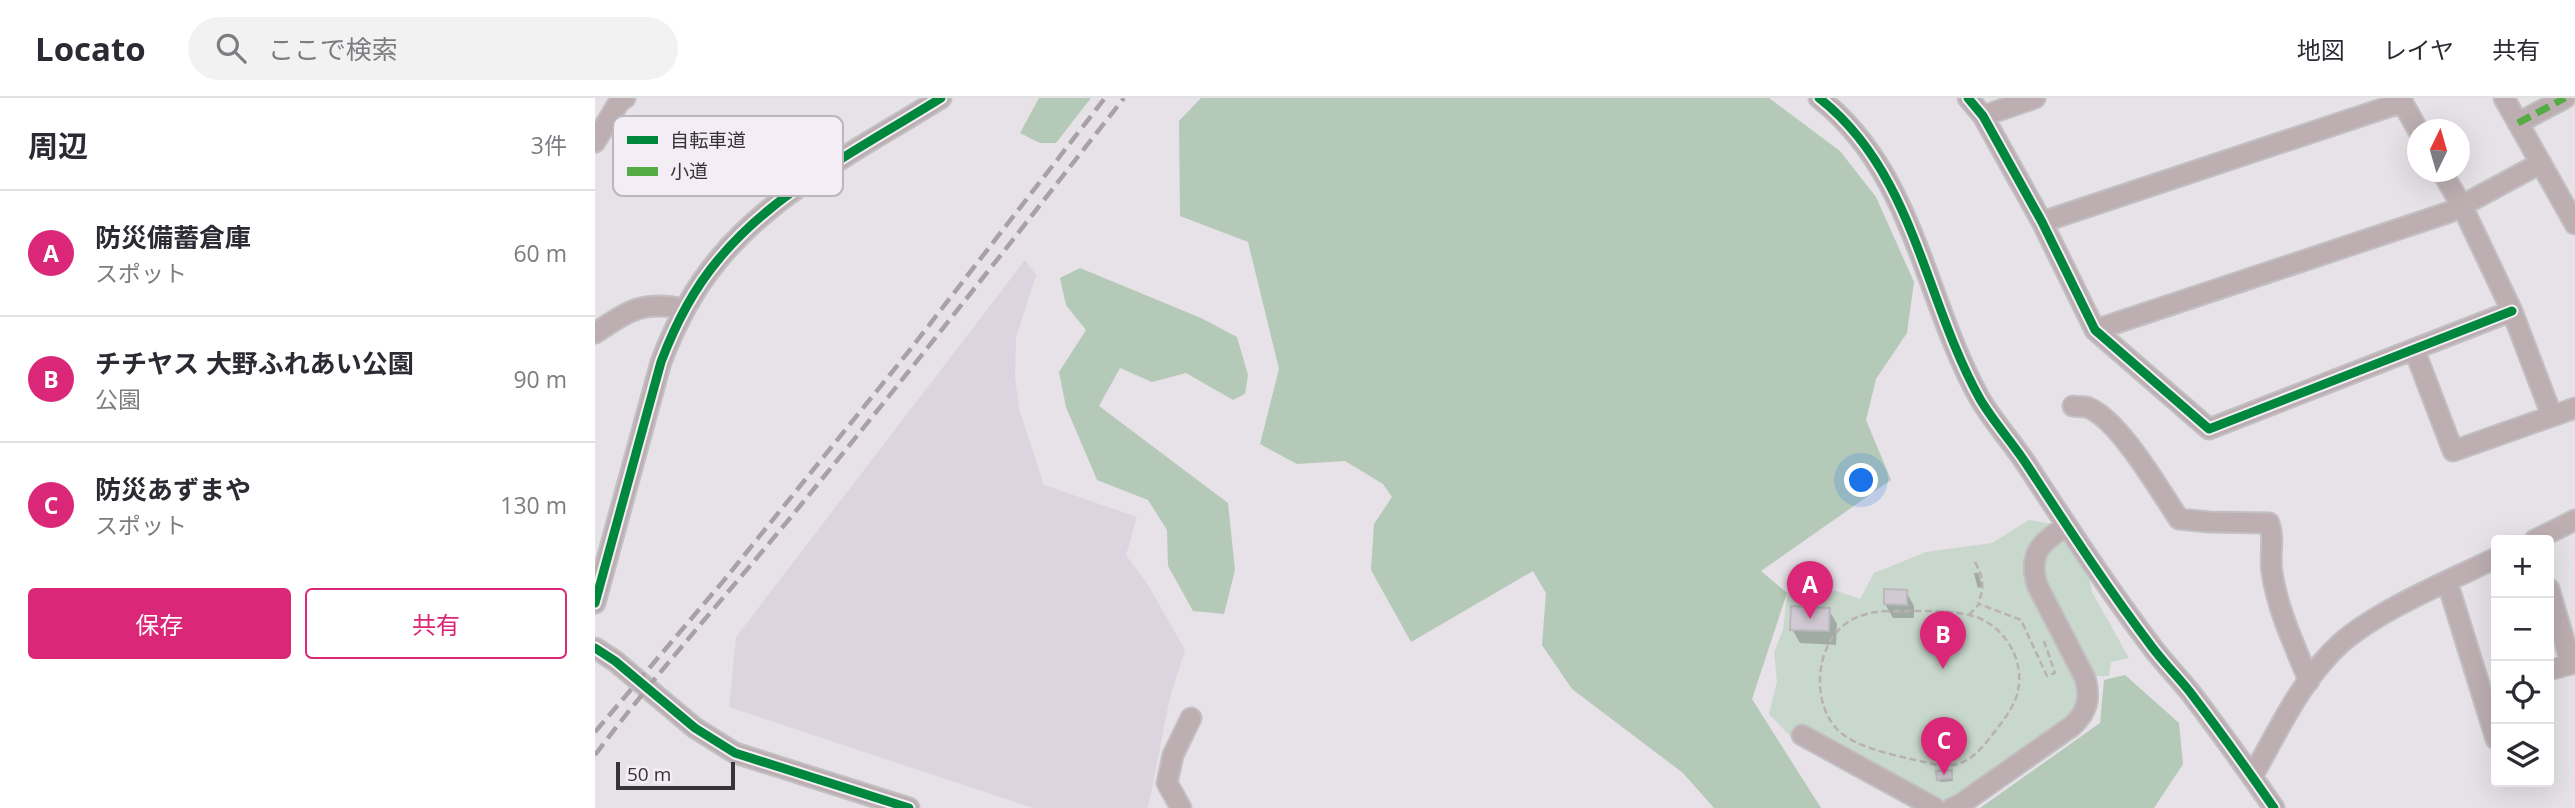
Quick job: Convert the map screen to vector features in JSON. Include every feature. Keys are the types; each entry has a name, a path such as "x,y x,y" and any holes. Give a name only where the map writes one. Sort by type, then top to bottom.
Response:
{"street":[{"path":"1819,98 1863,142 1883,170 1906,217 1932,288 1980,400 2154,649 2188,690 2274,808"},
{"path":"1968,98 1983,116 2042,222 2095,330 2209,429 2512,312"},
{"path":"1983,116 2035,98"},
{"path":"2504,98 2575,224"},
{"path":"2518,123 2565,98"},
{"path":"595,142 618,99"},
{"path":"2042,222 2402,100 2412,119"},
{"path":"843,158 930,101"},
{"path":"2095,330 2462,206 2541,163"},
{"path":"2448,182 2512,312 2552,416"},
{"path":"595,603 658,371 684,309 717,261 757,219 788,196"},
{"path":"595,333 622,315 641,307 662,304 684,309"},
{"path":"2414,349 2453,451 2575,408"},
{"path":"2073,406 2089,408 2109,424 2131,449 2179,519 2269,523 2272,533 2271,571 2309,681"},
{"path":"2545,535 2575,520"},
{"path":"1952,808 2072,726 2082,717 2088,705 2089,691 2085,678 2037,585 2033,571 2041,545 2067,526"},
{"path":"2252,777 2309,681 2339,645 2363,625 2491,560"},
{"path":"2447,581 2489,687 2494,724"},
{"path":"2552,598 2571,664 2554,669"},
{"path":"595,648 615,661 695,728 735,753 909,808"},
{"path":"1181,808 1167,783 1173,755 1191,718"},
{"path":"1802,736 1935,808"}],"path":[{"path":"1969,615 1983,592 1983,582 1975,562"},
{"path":"1976,606 1983,605 2021,620 2047,676 2055,673 2041,630"},
{"path":"1883,611 1969,615 1992,626 2010,645 2019,682 2013,706 1972,759 1961,765 1937,765 1852,740 1832,723 1822,698 1822,668 1829,643 1846,623 1870,612 1883,611"}],"shaded area":[{"path":"1025,260 1036,275 1016,338 1015,377 1019,409 1044,485 1137,517 1126,555 1148,585 1185,650 1170,697 1148,808 1033,808 729,707 736,637"}],"green space":[{"path":"1039,98 1091,98 1056,143 1040,143 1020,133"},
{"path":"1201,98 1769,98 1840,151 1876,197 1914,282 1907,333 1876,379 1866,420 1891,480 1761,571 1787,593 1752,699 1821,808 1714,808 1683,773 1572,689 1542,645 1546,593 1533,571 1411,642 1371,570 1374,524 1392,497 1383,484 1345,461 1297,464 1260,444 1279,369 1248,242 1180,216 1179,121"},
{"path":"1080,268 1201,318 1237,337 1248,375 1245,394 1233,400 1186,373 1152,382 1120,368 1099,406 1228,503 1235,570 1224,614 1193,611 1168,566 1167,530 1148,500 1097,480 1066,407 1059,372 1086,330 1066,305 1060,278"},
{"path":"2029,520 2053,524 2089,577 2092,592 2129,658 2111,662 2109,676 2092,676 2095,707 1968,808 1917,808 1792,738 1769,714 1777,681 1774,652 1783,630 1788,588 1816,586 1860,599 1874,573 1926,552 1992,543"},
{"path":"2125,675 2179,723 2183,764 2154,808 1980,808 2100,723 2104,680"}],"building":[{"path":"1884,589 1907,590 1907,605 1884,604"},
{"path":"1791,606 1830,608 1829,631 1790,630"},
{"path":"1952,770 1952,778 1937,780 1936,771"}],"railway":[{"path":"595,732 725,579 909,351 1105,98"},
{"path":"595,755 885,401 1124,98"}],"marked path":[{"path":"2518,123 2565,98"}],"cycle path":[{"path":"843,158 941,98"},
{"path":"1819,98 1851,128 1876,162 1897,199 1961,360 1980,399 2120,603 2201,706 2274,808"},
{"path":"1968,98 1983,116 2042,222 2095,330 2209,429 2512,311"},
{"path":"595,603 661,362 678,322 692,296 718,260 741,235 787,196"},
{"path":"595,648 615,661 695,728 735,753 909,808"}],"place":[{"name":"防災備蓄倉庫","path":"1810,619"},
{"name":"チチヤス 大野ふれあい公園","path":"1943,669"},
{"name":"防災あずまや","path":"1944,775"}]}
